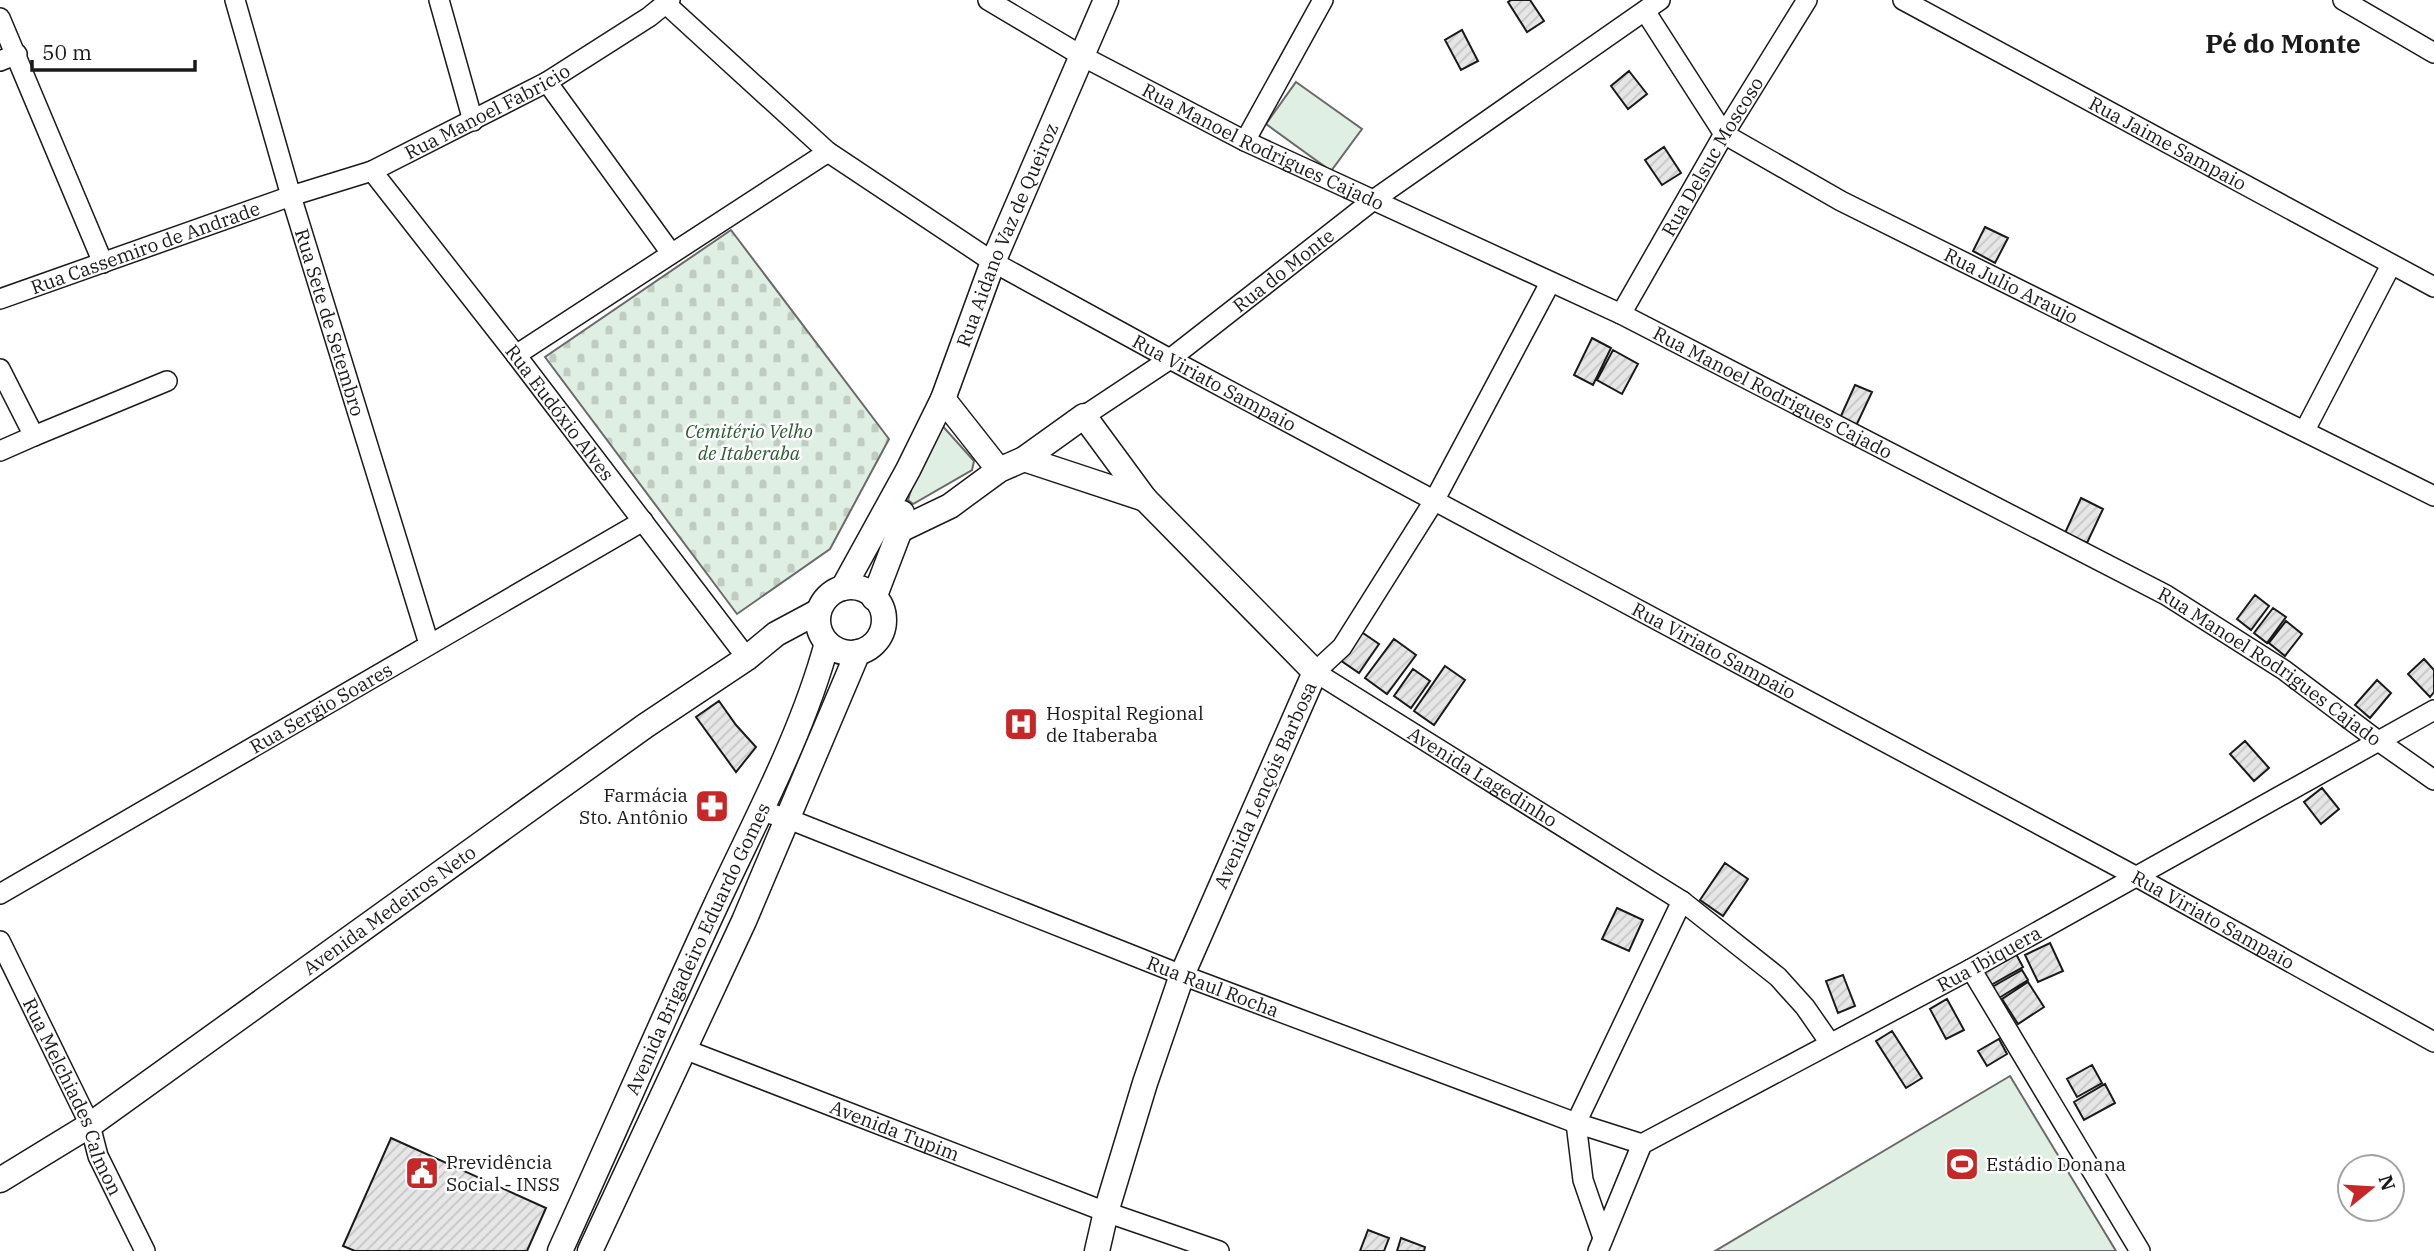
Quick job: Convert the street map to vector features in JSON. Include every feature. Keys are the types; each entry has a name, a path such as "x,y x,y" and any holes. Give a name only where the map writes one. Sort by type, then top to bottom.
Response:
{"street":[{"name":"Rua Sete de Setembro","path":"235,0 291,196 429,644"},
{"path":"439,0 473,121"},
{"name":"Rua Manoel Rodrigues Cajado","path":"988,0 1082,56 1245,141 1621,314 2166,595 2284,670 2434,780"},
{"name":"Rua Aidano Vaz de Queiroz","path":"843,588 908,470 943,399 993,262 1106,0"},
{"path":"1245,141 1323,0"},
{"name":"Rua Delsuc Moscoso","path":"1621,314 1724,134 1807,0"},
{"name":"Rua Jaime Sampaio","path":"1903,0 2434,287"},
{"path":"2343,0 2434,53"},
{"name":"Rua Manoel Fabricio","path":"291,196 372,171 473,121 547,82 667,1"},
{"name":"Rua Viriato Sampaio","path":"667,1 828,152 993,262 2137,877 2434,1042"},
{"name":"Rua Julio Araujo","path":"1652,5 1724,134 1841,201 2434,496"},
{"name":"Rua do Monte","path":"900,530 950,506 999,470 1024,459 1170,359 1372,201 1652,5"},
{"path":"0,18 8,57 103,263"},
{"path":"547,82 671,253"},
{"path":"516,355 828,152"},
{"name":"Rua Eudóxio Alves","path":"372,171 747,658"},
{"name":"Rua Cassemiro de Andrade","path":"0,299 291,196"},
{"path":"2305,430 2391,265"},
{"name":"Avenida Lençóis Barbosa","path":"1097,1251 1144,1083 1182,975 1315,672 1342,647 1434,501 1550,283"},
{"path":"0,369 34,436"},
{"path":"0,451 167,381"},
{"path":"943,399 999,470"},
{"name":"Avenida Lagedinho","path":"1084,416 1145,499 1315,672 1682,901 1778,977 1805,1007 1830,1043"},
{"name":"Avenida Lagedinho","path":"1024,459 1145,499"},
{"name":"Rua Aidano Vaz de Queiroz","path":"874,598 900,530 908,470"},
{"name":"Rua Sergio Soares","path":"0,894 643,521"},
{"path":"843,588 865,591 874,598 881,607 883,618 877,640 869,648 858,652 840,651 822,629 824,601 843,588"},
{"name":"Avenida Medeiros Neto","path":"0,1180 85,1128 645,726 747,658 776,634 822,629"},
{"name":"Avenida Brigadeiro Eduardo Gomes","path":"566,1249 796,730 818,675 822,629"},
{"name":"Avenida Brigadeiro Eduardo Gomes","path":"590,1251 744,921 858,652"},
{"name":"Rua Ibiquera","path":"1642,1144 1970,969 2434,710"},
{"path":"796,730 822,739"},
{"name":"Rua Raul Rocha","path":"761,811 786,818 1182,975 1576,1123 1642,1144"},
{"path":"1600,1245 1583,1180 1576,1123 1682,901"},
{"path":"715,908 744,921"},
{"name":"Rua Melchiades Calmon","path":"0,941 98,1156 145,1251"},
{"path":"1970,969 2140,1251"},
{"name":"Rua Melchiades Calmon","path":"0,971 85,1128"},
{"name":"Avenida Tupim","path":"684,1049 1106,1212 1219,1251"},
{"path":"1600,1245 1642,1144"}],"green space":[{"path":"1296,82 1362,129 1331,171 1266,124"},
{"name":"Cemitério Velho de Itaberaba","path":"731,230 889,439 830,549 737,614 545,357"},
{"path":"939,422 974,461 972,470 913,504 908,500 931,424"},
{"name":"Estádio Donana","path":"2010,1076 2116,1251 1715,1251"}],"building":[{"path":"1530,0 1544,21 1527,32 1508,2"},
{"path":"1462,30 1478,61 1461,70 1445,40"},
{"path":"1629,71 1647,94 1628,109 1611,86"},
{"path":"1664,147 1681,173 1662,185 1645,160"},
{"path":"1985,227 2008,238 1995,263 1973,251"},
{"path":"1592,338 1611,348 1593,385 1574,375"},
{"path":"1613,350 1638,364 1622,394 1597,380"},
{"path":"1855,385 1872,392 1856,426 1840,418"},
{"path":"2081,498 2103,509 2087,543 2065,533"},
{"path":"2255,595 2269,606 2251,630 2237,619"},
{"path":"2273,608 2286,617 2267,643 2254,633"},
{"path":"2286,621 2302,634 2285,656 2269,643"},
{"path":"1360,631 1379,644 1359,673 1340,660"},
{"path":"1394,639 1416,655 1387,694 1365,678"},
{"path":"2424,659 2434,670 2434,692 2430,697 2408,674"},
{"path":"1445,666 1465,680 1434,725 1414,711"},
{"path":"1413,669 1430,681 1411,708 1394,696"},
{"path":"2377,680 2391,693 2370,718 2355,705"},
{"path":"719,701 756,747 736,772 696,717"},
{"path":"2245,741 2269,768 2254,781 2230,754"},
{"path":"2322,788 2339,809 2321,824 2304,802"},
{"path":"1725,863 1748,879 1723,916 1700,900"},
{"path":"1617,908 1643,920 1629,951 1602,939"},
{"path":"2050,943 2063,971 2038,982 2025,955"},
{"path":"2016,954 2023,967 1991,985 1984,972"},
{"path":"2022,970 2028,980 1999,998 1992,987"},
{"path":"1843,975 1855,1006 1838,1013 1826,981"},
{"path":"2028,982 2044,1007 2018,1024 2002,999"},
{"path":"1947,999 1964,1030 1946,1039 1930,1009"},
{"path":"1892,1031 1922,1078 1906,1088 1876,1041"},
{"path":"1999,1039 2007,1054 1987,1066 1978,1051"},
{"path":"2092,1065 2102,1083 2077,1097 2067,1079"},
{"path":"2105,1084 2115,1103 2084,1120 2074,1102"},
{"name":"Previdência Social - INSS","path":"391,1138 546,1208 527,1251 355,1251 343,1246"},
{"path":"1368,1230 1389,1238 1384,1251 1360,1251"},
{"path":"1401,1238 1425,1247 1424,1251 1397,1251"}],"place":[{"name":"Hospital Regional de Itaberaba","path":"1021,724"},
{"name":"Farmácia Sto. Antônio","path":"712,806"},
{"name":"Estádio Donana","path":"1962,1164"},
{"name":"Previdência Social - INSS","path":"422,1173"}],"district":[{"name":"Pé do Monte","path":"2283,43"}]}
